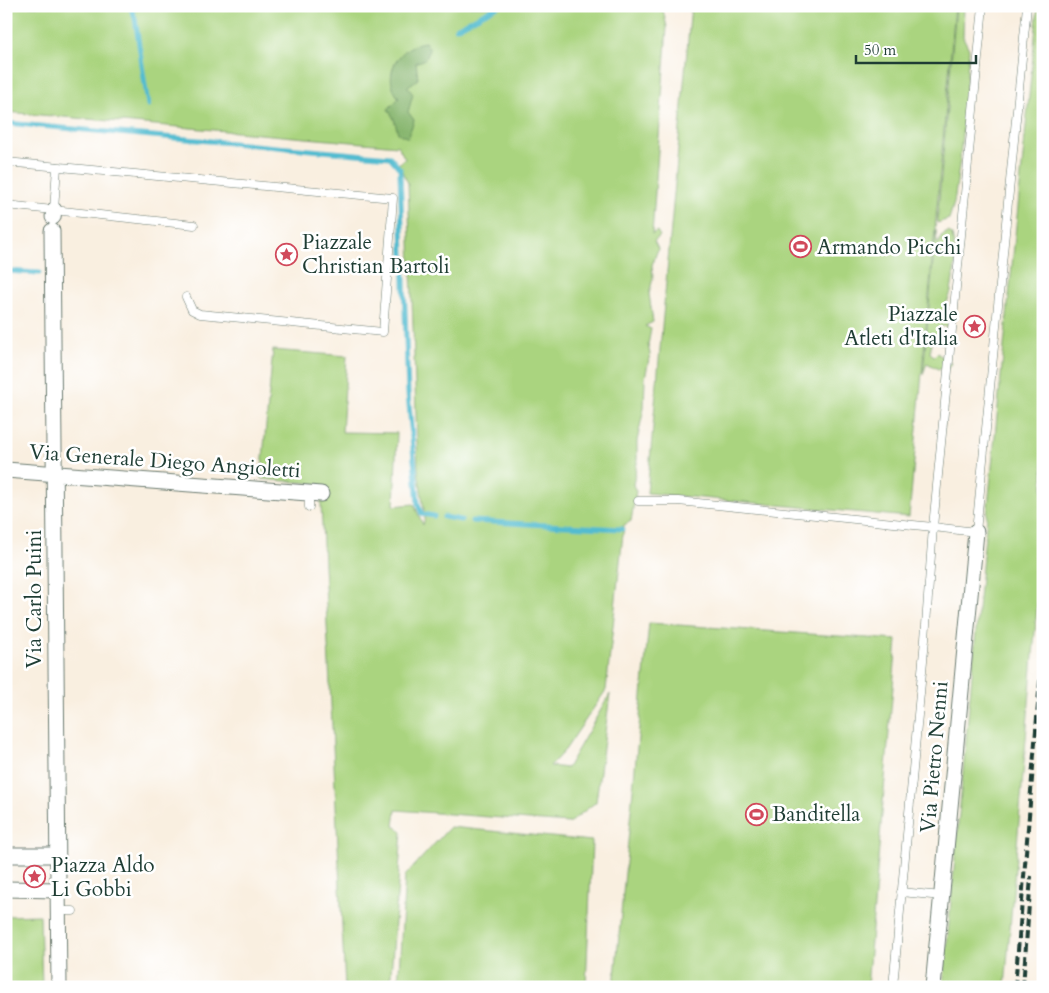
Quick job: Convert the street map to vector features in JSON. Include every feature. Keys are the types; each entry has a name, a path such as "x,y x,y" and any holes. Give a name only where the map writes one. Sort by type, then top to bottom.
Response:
{"street":[{"name":"Via Carlo Puini","path":"53,220 59,987"},
{"name":"Via Generale Diego Angioletti","path":"6,470 313,498"},
{"name":"Via Pietro Nenni","path":"933,987 976,532"},
{"path":"6,855 57,855"},
{"path":"6,889 57,890"}],"lane":[{"path":"893,987 925,639 933,527 982,6"},
{"path":"638,501 678,501 976,532 1028,6"},
{"path":"6,162 393,198 383,332 200,314 192,310 186,297"},
{"path":"53,220 57,167"},
{"path":"6,205 53,220 194,225"},
{"path":"902,892 942,896"},
{"path":"58,911 73,910"}],"green space":[{"path":"6,6 662,6 667,27 652,234 657,231 660,236 654,241 658,249 652,265 653,278 649,294 653,322 645,326 651,329 648,345 650,354 645,378 644,408 637,441 637,463 633,485 636,491 631,521 624,525 606,690 565,750 550,766 567,768 610,694 596,802 569,823 396,810 394,826 402,831 390,987 345,987 320,484 261,479 273,350 347,356 342,432 397,433 394,506 414,504 423,525 425,517 418,470 408,183 398,164 405,159 398,146 6,112"},
{"name":"Armando Picchi","path":"691,6 955,6 909,517 647,493"},
{"path":"956,6 964,6 963,37 969,49 960,159 954,203 949,219 937,223"},
{"path":"1038,6 1043,6 1043,537 1005,987 943,987 983,556"},
{"path":"425,42 429,51 424,60 416,62 418,79 407,87 413,94 408,112 414,120 408,138 398,133 394,119 388,109 399,98 391,81 392,72 395,63 407,49"},
{"path":"936,229 937,243 939,243 941,236 948,232 952,234 956,259 951,292 946,305 949,327 940,326 937,329 944,334 945,338 943,344 932,340 930,353 934,356 937,353 951,363 948,368 938,369 927,363 923,374"},
{"name":"Banditella","path":"649,623 897,640 867,987 614,987"},
{"path":"450,827 592,841 586,987 398,987 405,876"},
{"path":"40,915 42,987 6,987 6,916"}],"waterway":[{"path":"130,6 135,18 148,105"},
{"path":"456,28 498,6"},
{"path":"6,123 390,157 400,169"},
{"path":"400,172 408,393 418,504 422,514 434,516"},
{"path":"6,271 39,273"},
{"path":"444,517 461,520"},
{"path":"472,521 622,529"}],"railway":[{"path":"1015,987 1043,644"},
{"path":"1023,987 1031,876"}],"place":[{"name":"Armando Picchi","path":"801,247"},
{"name":"Piazzale Christian Bartoli","path":"286,254"},
{"name":"Piazzale Atleti d'Italia","path":"974,326"},
{"name":"Banditella","path":"756,814"},
{"name":"Piazza Aldo Li Gobbi","path":"35,877"}]}
